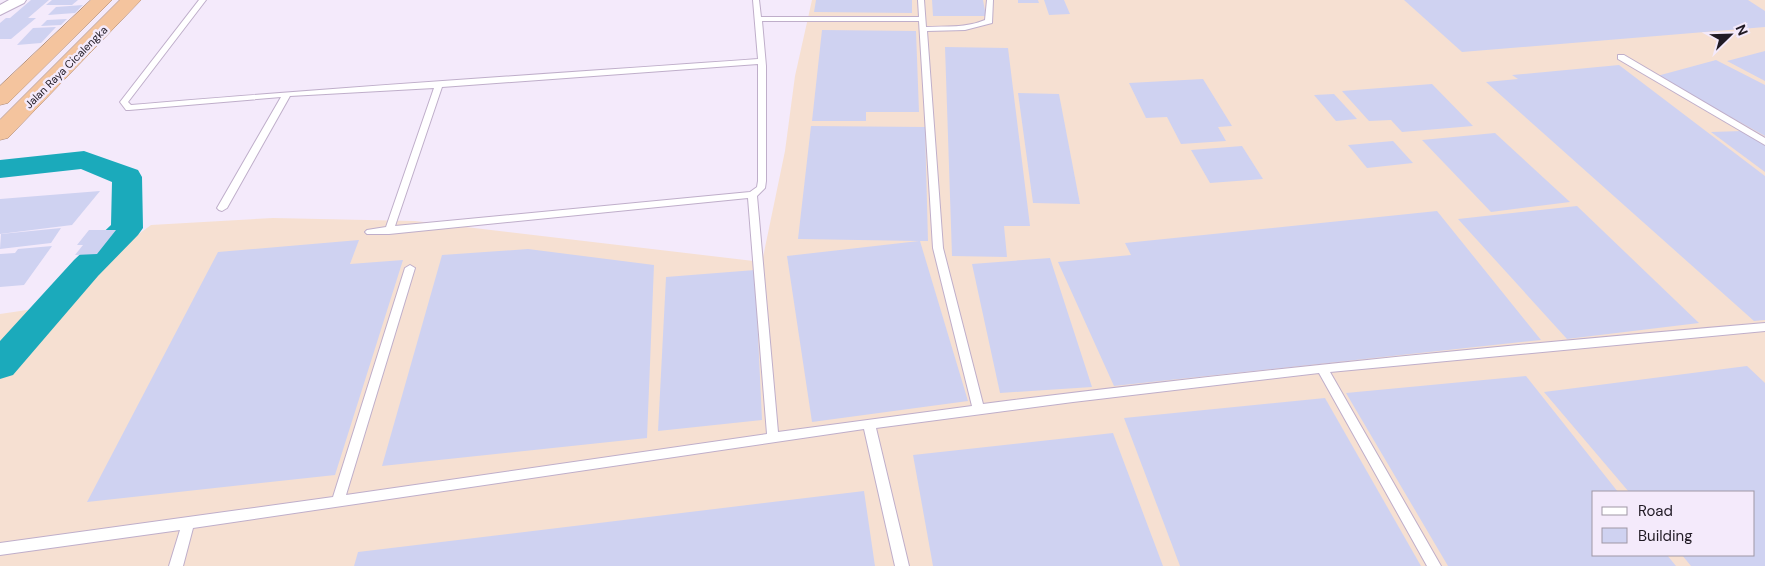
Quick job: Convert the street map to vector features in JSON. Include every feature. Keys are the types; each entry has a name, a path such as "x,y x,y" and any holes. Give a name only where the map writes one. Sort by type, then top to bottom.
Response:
{"highway":[{"name":"Jalan Raya Cicalengka","path":"0,98 102,0"},
{"name":"Jalan Raya Cicalengka","path":"0,133 132,0"}],"street":[{"path":"0,11 19,0"}],"lane":[{"path":"203,0 124,102 129,108 287,94 439,85 761,61"},
{"path":"370,232 752,195 761,188 762,181 761,61 756,0"},
{"path":"921,0 938,248 978,409"},
{"path":"922,29 985,24 990,21 990,0"},
{"path":"757,19 921,19"},
{"path":"1621,57 1765,142"},
{"path":"389,231 439,85"},
{"path":"222,208 287,94"},
{"path":"752,195 773,438"},
{"path":"338,502 410,268"},
{"path":"0,549 188,524 978,409 1322,368 1765,327"},
{"path":"1322,368 1434,566"},
{"path":"869,424 902,566"},
{"path":"176,566 188,524"}],"shaded area":[{"path":"812,0 1765,0 1765,566 0,566 0,314 27,310 79,294 113,253 151,225 273,218 415,221 762,262 785,151 795,76"}],"building":[{"path":"31,0 49,0 28,18 36,18 11,39 0,39 0,23 6,18 10,18"},
{"path":"52,0 78,0 72,5 46,5"},
{"path":"816,0 912,0 912,13 814,12"},
{"path":"932,0 983,0 986,16 933,16"},
{"path":"1018,0 1038,0 1039,3 1018,3"},
{"path":"1044,0 1064,0 1070,14 1049,15"},
{"path":"1404,0 1748,0 1765,11 1765,27 1462,52"},
{"path":"83,5 75,13 48,15 56,7"},
{"path":"67,19 61,25 41,26 47,20"},
{"path":"56,27 41,43 17,45 33,28"},
{"path":"822,30 916,31 919,112 866,112 866,121 812,121"},
{"path":"945,47 1008,48 1030,226 1004,226 1007,257 952,256"},
{"path":"1765,51 1765,81 1727,61"},
{"path":"1716,60 1765,85 1765,136 1657,76"},
{"path":"1619,65 1765,176 1765,320 1754,321 1486,82 1518,79 1512,75"},
{"path":"1203,79 1232,126 1218,127 1226,141 1181,144 1167,117 1146,118 1129,83"},
{"path":"1432,84 1473,126 1402,132 1391,120 1369,121 1342,91"},
{"path":"1018,93 1059,94 1080,204 1033,203"},
{"path":"1334,94 1357,119 1336,121 1314,95"},
{"path":"811,126 925,127 928,241 920,241 968,401 812,422 787,256 919,241 798,239"},
{"path":"1742,131 1765,145 1765,172 1711,132"},
{"path":"1495,133 1570,202 1491,212 1422,140"},
{"path":"1393,141 1413,163 1367,168 1348,145"},
{"path":"1242,146 1263,179 1210,183 1191,150"},
{"path":"100,191 72,225 0,234 0,199"},
{"path":"1577,206 1699,323 1567,339 1458,219"},
{"path":"1437,211 1541,340 1114,386 1058,262 1131,255 1125,243"},
{"path":"61,228 51,243 0,249 1,234"},
{"path":"89,230 116,230 97,254 75,255 83,245 77,245"},
{"path":"359,240 350,264 403,260 335,475 87,502 218,252"},
{"path":"52,246 24,285 0,287 0,254 15,253 18,249"},
{"path":"528,249 654,265 647,438 382,466 442,255"},
{"path":"1050,258 1092,387 1000,393 972,264"},
{"path":"755,270 762,420 658,431 666,277"},
{"path":"1747,366 1765,383 1765,566 1691,566 1683,556 1755,556 1755,491 1628,491 1544,392"},
{"path":"1526,376 1617,491 1592,491 1592,556 1668,556 1676,566 1448,566 1346,393"},
{"path":"1325,398 1421,566 1180,566 1124,418"},
{"path":"1113,433 1163,566 933,566 913,455"},
{"path":"864,491 875,566 354,566 358,552"}],"waterway":[{"path":"0,169 84,160 127,177 127,228 86,268 0,365"}]}
